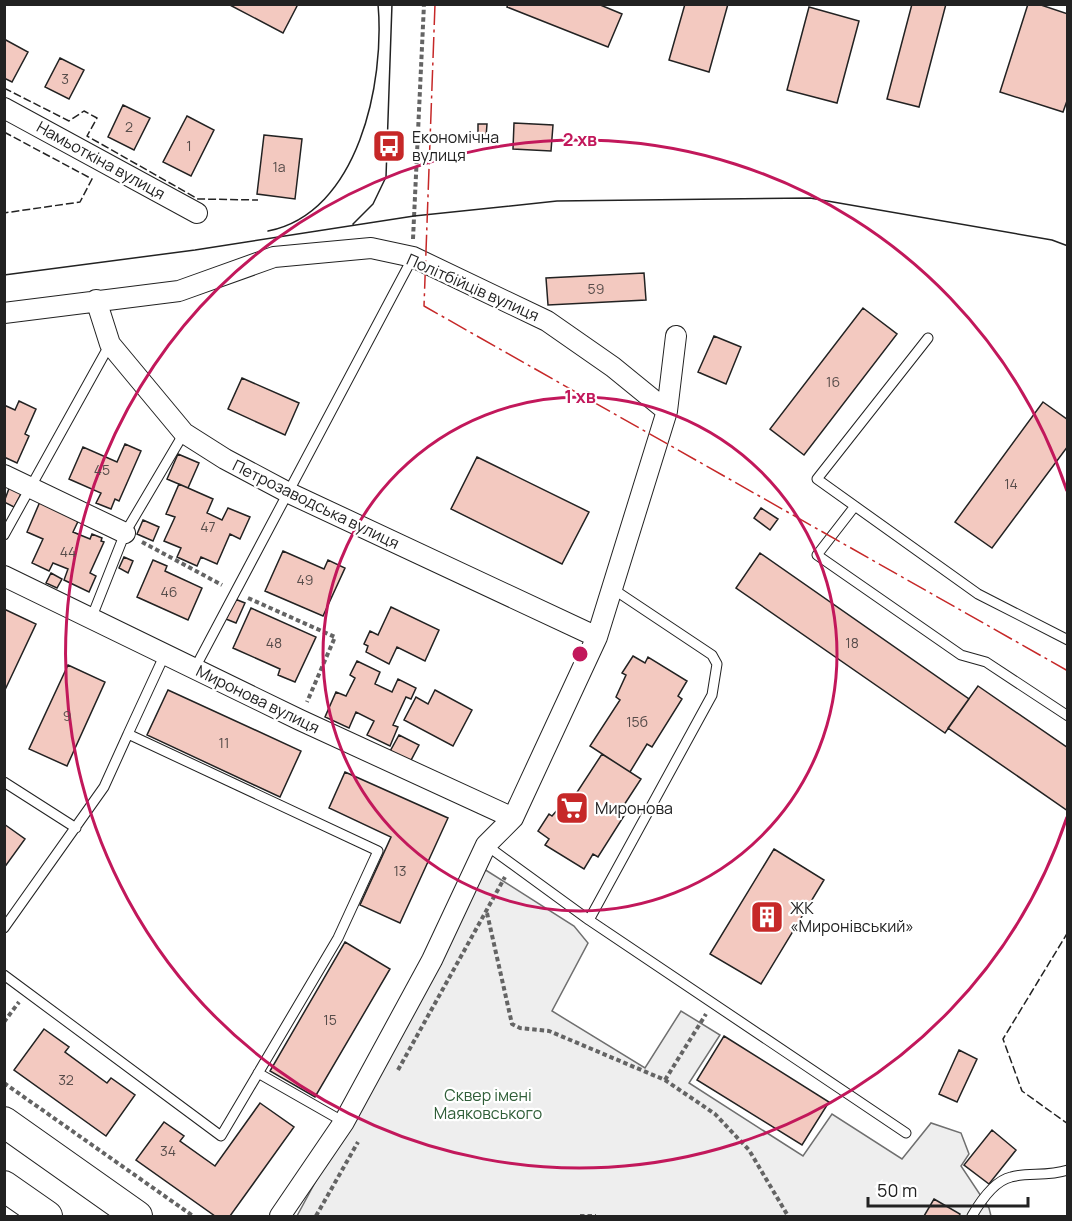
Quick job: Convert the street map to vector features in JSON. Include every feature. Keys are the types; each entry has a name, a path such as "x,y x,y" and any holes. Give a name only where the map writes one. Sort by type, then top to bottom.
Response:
{"main road":[{"path":"4,1122 137,1216"},
{"path":"4,1186 47,1216"}],"street":[{"name":"Намьоткіна вулиця","path":"4,108 197,213"},
{"name":"Політбійців вулиця","path":"4,313 180,291 274,257 371,248 412,257 547,321 613,367 667,411"},
{"name":"Петрозаводська вулиця","path":"96,300 110,344 184,433 225,459 287,492 597,637"},
{"path":"280,1216 344,1122 432,960 486,845 513,819 597,637 667,411 676,336"},
{"path":"4,475 125,533"},
{"name":"Миронова вулиця","path":"4,576 300,720 513,819"}],"lane":[{"path":"195,668 412,257"},
{"path":"928,338 817,479 978,594 1068,640"},
{"path":"4,535 110,344"},
{"path":"91,619 125,533 184,433"},
{"path":"855,506 817,555 961,655 986,662 1068,716"},
{"path":"589,920 712,694 717,664 712,655 613,589"},
{"path":"4,927 104,787 165,654"},
{"path":"4,975 221,1136 338,938 378,851 128,734"},
{"path":"4,782 76,828"},
{"path":"486,845 589,920 906,1133"},
{"path":"258,1073 344,1122"},
{"path":"972,1216 984,1197 1010,1177 1051,1176 1068,1170"}],"path":[{"path":"412,257 424,4"},
{"path":"125,533 235,592 335,637 300,720"},
{"path":"394,1077 513,863"},
{"path":"487,913 512,1024 520,1028 549,1030 665,1080 715,1114 749,1150 788,1216"},
{"path":"4,1022 27,991"},
{"path":"665,1080 713,1003"},
{"path":"4,1083 193,1216"},
{"path":"316,1216 360,1137"},
{"path":"580,1216 596,1216"}],"green space":[{"name":"Сквер імені Маяковського","path":"484,869 574,926 588,943 552,1011 645,1068 681,1011 720,1035 689,1083 803,1156 832,1114 902,1159 931,1123 961,1133 969,1154 961,1166 989,1208 991,1216 297,1216"}],"building":[{"path":"228,4 294,4 297,6 283,33"},
{"path":"508,4 598,4 622,14 608,47 507,7"},
{"path":"685,4 728,4 709,72 669,60"},
{"path":"912,4 946,4 919,107 887,99"},
{"path":"1028,4 1038,4 1068,14 1068,98 1063,112 1000,92"},
{"path":"809,7 859,21 837,103 787,90"},
{"path":"4,39 28,52 12,82 4,78"},
{"path":"60,58 84,70 69,99 45,87"},
{"path":"123,105 150,118 134,150 108,137"},
{"path":"187,116 214,130 191,176 163,162"},
{"path":"514,123 553,125 551,151 513,149"},
{"path":"478,124 487,124 486,137 478,136"},
{"path":"264,135 302,139 295,199 257,194"},
{"path":"644,273 646,300 548,305 546,278"},
{"path":"863,308 897,334 804,455 770,429"},
{"path":"714,336 741,347 726,384 698,372"},
{"path":"242,378 299,403 285,435 228,409"},
{"path":"19,401 36,409 25,434 29,436 17,463 4,457 4,405 15,410"},
{"path":"1043,402 1068,420 1068,446 992,548 955,522"},
{"path":"125,444 141,451 119,501 115,499 111,509 96,503 101,493 69,479 83,447 117,462"},
{"path":"178,454 199,463 188,488 167,479"},
{"path":"477,457 589,512 562,564 451,509"},
{"path":"11,483 23,490 14,507 4,502"},
{"path":"179,484 213,499 207,513 222,520 228,508 250,517 240,539 230,534 217,564 201,557 197,566 177,557 181,548 164,541 175,517 166,514"},
{"path":"42,497 81,515 73,532 90,539 92,534 102,538 101,541 104,542 90,573 96,576 89,592 64,580 68,569 53,563 49,571 32,563 43,539 27,532"},
{"path":"761,508 778,519 770,530 754,518"},
{"path":"143,520 159,527 153,541 137,534"},
{"path":"283,551 324,569 328,560 345,568 323,616 265,591"},
{"path":"760,553 969,699 945,733 736,588"},
{"path":"124,557 133,561 128,573 119,568"},
{"path":"153,560 167,566 165,571 202,588 188,620 137,597"},
{"path":"51,573 62,579 57,588 46,583"},
{"path":"235,599 245,603 236,623 226,619"},
{"path":"391,607 439,630 425,661 397,647 389,664 366,652 368,646 364,644 370,631 378,635"},
{"path":"251,608 316,637 295,682 278,675 280,669 233,648"},
{"path":"4,609 36,624 4,692"},
{"path":"633,656 645,663 648,657 687,681 678,696 682,699 652,747 647,744 630,772 590,746 620,700 616,697 626,675 622,673"},
{"path":"357,661 380,672 375,684 392,692 398,679 416,688 411,699 406,697 393,725 398,727 390,746 367,735 374,721 356,712 349,728 325,717 336,692 346,696 355,678 350,675"},
{"path":"68,665 105,682 67,766 29,749"},
{"path":"978,686 1068,748 1068,811 948,728"},
{"path":"168,690 301,751 280,797 147,735"},
{"path":"435,690 472,710 453,746 404,720 416,697 428,704"},
{"path":"399,735 419,745 408,766 388,755"},
{"path":"602,754 641,779 624,805 629,808 598,857 593,854 584,869 545,845 549,839 538,831 549,814 552,816 568,798 572,800"},
{"path":"345,772 448,818 400,923 360,905 391,837 329,808"},
{"path":"4,824 25,839 4,868"},
{"name":"ЖК «Миронівський»","path":"774,849 824,880 761,984 710,954"},
{"path":"345,942 390,969 315,1097 270,1071"},
{"path":"44,1029 69,1047 65,1052 107,1083 111,1078 135,1095 106,1136 14,1070"},
{"path":"724,1036 829,1102 802,1145 697,1080"},
{"path":"959,1050 977,1059 957,1102 939,1094"},
{"path":"260,1103 294,1127 230,1216 215,1216 136,1160 164,1122 184,1136 180,1141 215,1166"},
{"path":"992,1130 1016,1150 989,1184 964,1165"},
{"path":"934,1199 960,1214 959,1216 924,1216"}],"tram line":[{"path":"268,231 299,219 325,199 345,172 360,140 377,70 378,4"},
{"path":"353,224 373,204 386,177 392,4"},
{"path":"4,275 195,250 414,216 557,201 810,198 1052,240 1068,246"}],"fence":[{"path":"4,88 69,121 84,111 97,118 87,136 198,199 258,200"},
{"path":"4,132 92,179 80,202 4,213"},
{"path":"1068,932 1003,1039 1022,1091 1068,1124"}],"power":[{"path":"435,4 424,306 1068,671"}],"place":[{"name":"Економічна вулиця","path":"389,146"},
{"name":"Миронова","path":"572,808"},
{"name":"ЖК «Миронівський»","path":"767,917"}]}
